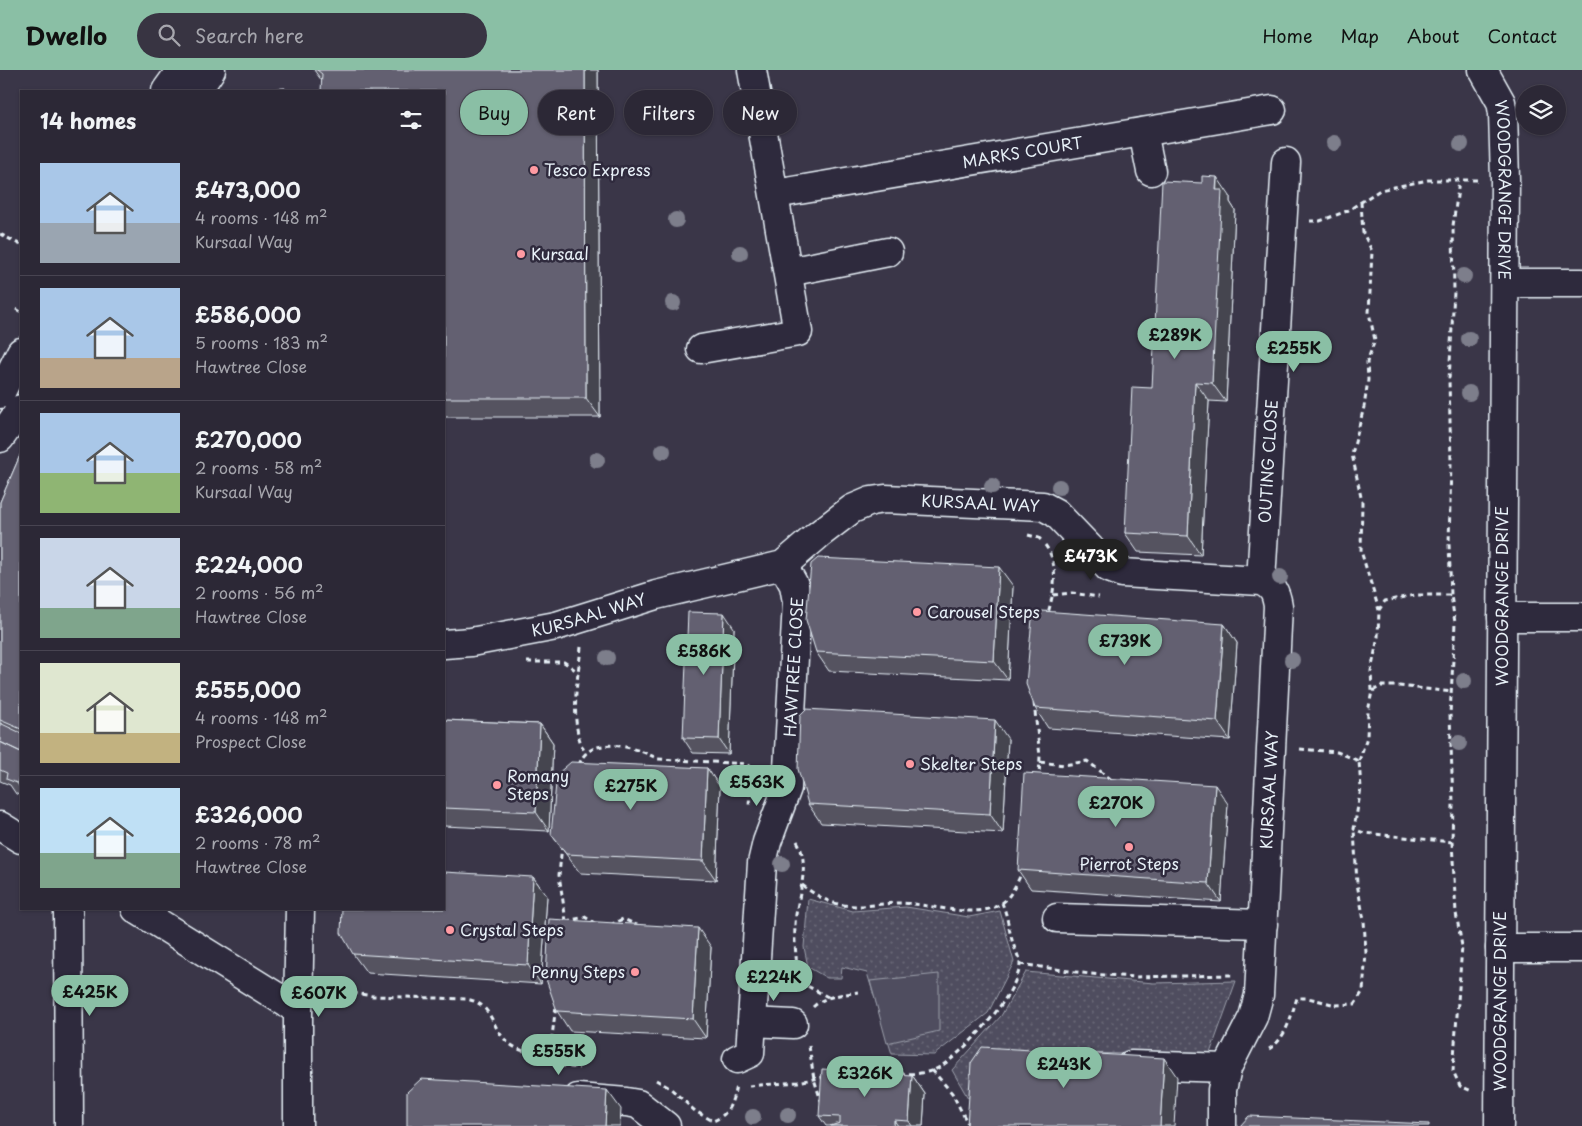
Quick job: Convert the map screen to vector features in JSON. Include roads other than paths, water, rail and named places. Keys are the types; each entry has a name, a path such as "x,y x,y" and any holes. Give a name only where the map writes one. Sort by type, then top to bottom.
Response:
{"street":[{"path":"151,90 159,70"},
{"path":"167,90 181,70"},
{"path":"198,90 211,70"},
{"path":"701,349 798,332 752,70"},
{"name":"WOODGRANGE DRIVE","path":"1483,70 1501,102 1505,179 1499,1126"},
{"name":"MARKS COURT","path":"775,194 1272,110"},
{"path":"1143,132 1151,170"},
{"name":"OUTING CLOSE","path":"1261,581 1286,162"},
{"path":"788,272 888,252"},
{"path":"1505,283 1582,283"},
{"path":"0,393 20,354"},
{"path":"0,393 20,373"},
{"path":"0,438 20,411"},
{"name":"KURSAAL WAY","path":"445,644 471,642 556,626 656,595 783,565 852,509 871,501 886,499 964,497 1027,500 1043,506 1078,527 1109,568 1122,573 1261,581 1268,584 1276,594 1278,606 1260,975 1253,1016 1231,1060 1222,1090 1222,1124"},
{"name":"HAWTREE CLOSE","path":"737,1059 750,1052 762,863 767,842 787,788 797,602 794,585 783,565"},
{"path":"1502,617 1582,617"},
{"path":"0,826 20,838"},
{"path":"68,910 68,1126"},
{"path":"138,910 298,1010"},
{"path":"298,1126 300,910"},
{"path":"1057,918 1263,924"},
{"path":"1500,948 1582,948"},
{"path":"752,1022 804,1025"},
{"path":"1110,1064 1231,1060"},
{"path":"558,1097 638,1104 666,1126"},
{"path":"1222,1124 1250,1122"}],"place":[{"name":"Tesco Express","path":"534,170"},
{"name":"Kursaal","path":"521,254"},
{"name":"Carousel Steps","path":"917,612"},
{"name":"Skelter Steps","path":"910,764"},
{"name":"Romany Steps","path":"497,785"},
{"name":"Pierrot Steps","path":"1129,847"},
{"name":"Crystal Steps","path":"450,930"},
{"name":"Penny Steps","path":"635,972"}]}
